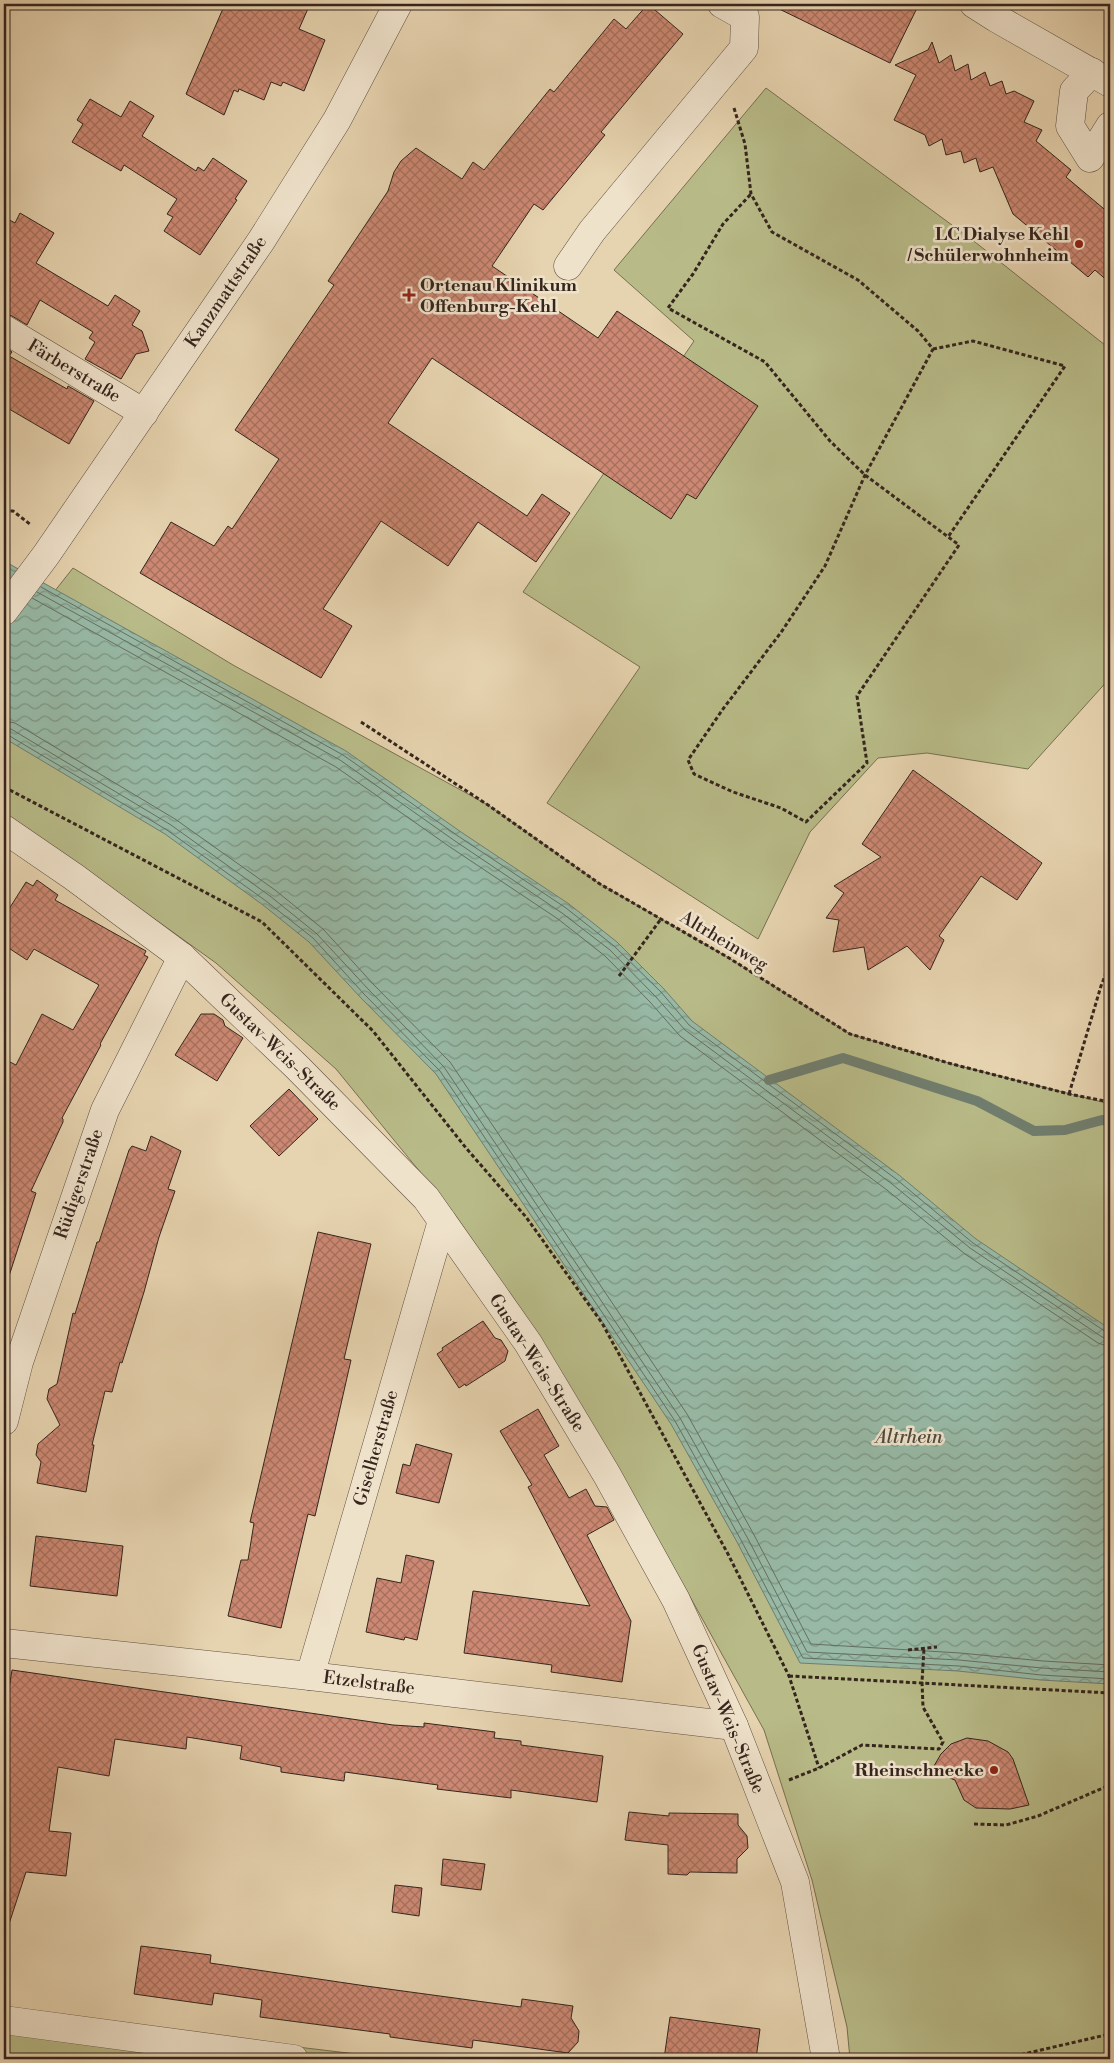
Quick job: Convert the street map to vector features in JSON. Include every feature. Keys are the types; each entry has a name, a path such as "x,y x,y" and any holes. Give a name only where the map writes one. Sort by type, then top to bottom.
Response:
{"street":[{"name":"Kanzmattstraße","path":"4,611 36,570 261,241 338,120 398,4"},
{"path":"568,266 592,231 744,48 745,17 722,4"},
{"path":"974,4 1101,77"},
{"path":"1101,77 1074,91 1070,126 1090,158 1110,126"},
{"name":"Färberstraße","path":"4,329 144,413"},
{"name":"Gustav-Weis-Straße","path":"4,829 74,876 182,957 297,1067 426,1198 528,1343 607,1475 676,1600 734,1726 795,1882 826,2059"},
{"name":"Rüdigerstraße","path":"4,1422 19,1362 105,1110 182,957"},
{"name":"Giselherstraße","path":"310,1676 442,1221"},
{"name":"Etzelstraße","path":"4,1643 310,1676 734,1726"},
{"path":"4,2020 294,2059"}],"path":[{"path":"723,74 745,144 751,194 772,232 858,280 918,331 934,349"},
{"path":"751,194 723,224 668,308 765,362 830,441 865,475 948,537 959,545 857,696 868,763 806,822 781,808 733,792 694,774 688,760 723,708 782,630 826,566 865,475 934,349 973,341 1065,366 948,537"},
{"name":"Altrheinweg","path":"361,722 488,805 600,884 729,958 850,1034 952,1064 1069,1094 1110,1102"},
{"path":"619,976 661,919"},
{"path":"1069,1094 1101,986 1110,963"},
{"path":"908,1650 937,1647"},
{"path":"924,1648 922,1682 923,1707 943,1742 939,1749 862,1745 819,1768 789,1676 922,1682 1110,1693"},
{"path":"974,1824 1006,1825 1038,1816 1110,1785"},
{"path":"1002,2059 1110,2034"}],"shaded area":[{"path":"766,88 975,242 1110,349 1110,678 1028,769 927,753 878,758 810,832 758,939 547,803 640,667 523,592 694,341 614,270"},
{"path":"73,568 233,665 488,805 600,884 729,958 850,1034 952,1064 1110,1104 1110,2059 850,2059 847,2027 812,1880 764,1730 623,1476 543,1342 456,1216 336,1069 216,963 82,867 4,824 4,655"},
{"path":"4,2012 398,2059 4,2059"}],"water":[{"name":"Altrhein","path":"4,561 346,751 461,832 569,904 617,942 664,989 692,1021 899,1175 976,1239 1110,1329 1110,1684 1041,1680 958,1671 800,1663 737,1542 671,1424 436,1074 309,942 263,905 165,834 4,738"}],"building":[{"path":"225,4 310,4 299,29 325,40 304,91 283,82 281,86 271,82 264,100 239,89 238,92 234,90 224,115 186,94"},
{"name":"Ortenau Klinikum Offenburg-Kehl","path":"648,4 683,34 601,132 605,135 543,210 534,204 492,266 598,338 617,311 758,406 696,499 687,494 671,519 432,358 388,423 527,516 542,494 570,513 536,562 478,522 448,566 381,521 323,609 352,626 321,678 140,573 171,522 214,546 228,526 232,529 279,459 235,430 334,285 328,281 388,191 394,172 401,161 416,148 462,179 473,162 484,170 550,89 554,92 614,19 626,29"},
{"path":"769,4 919,4 890,63"},
{"path":"932,42 939,63 951,55 955,71 968,64 971,80 985,72 990,86 1002,81 1006,94 1014,91 1034,101 1024,122 1042,130 1036,141 1071,170 1066,177 1110,214 1110,283 1095,270 1088,277 1013,214 993,167 980,172 976,158 964,163 961,151 946,155 942,139 929,146 925,135 894,120 916,75 895,65 928,50"},
{"path":"90,99 121,117 130,101 154,116 142,136 196,171 198,167 204,171 213,158 247,181 235,199 237,200 200,255 164,231 173,217 167,214 177,199 124,165 121,171 72,142 83,124 77,120"},
{"path":"20,213 54,233 36,263 108,306 115,295 140,311 132,325 142,331 149,351 136,354 121,379 85,359 95,342 89,338 93,332 40,300 27,325 4,313 4,217 15,223"},
{"path":"4,347 12,352 9,356 67,389 68,386 94,401 69,444 4,406"},
{"path":"913,770 1042,863 1017,900 981,876 939,936 944,940 930,970 907,946 868,970 864,947 833,952 839,920 826,918 844,893 834,886 881,857 862,844"},
{"path":"37,880 58,895 55,900 146,951 144,955 148,957 62,1118 63,1122 31,1191 36,1193 9,1276 4,1275 4,1059 16,1065 42,1014 73,1030 99,985 34,949 27,960 4,945 4,917 26,882 33,886"},
{"path":"201,1014 214,1014 223,1020 225,1026 243,1038 217,1081 175,1055"},
{"path":"289,1089 318,1119 279,1156 250,1126"},
{"path":"151,1136 181,1151 168,1189 175,1191 159,1237 144,1292 122,1363 120,1362 112,1392 105,1391 92,1445 94,1445 86,1492 37,1483 41,1462 36,1455 38,1444 60,1425 47,1399 49,1389 57,1384 73,1313 75,1314 97,1242 99,1242 129,1150 132,1146 146,1151"},
{"path":"318,1232 371,1244 344,1359 351,1360 315,1516 308,1514 281,1628 228,1616 241,1560 248,1560 254,1523 250,1522"},
{"path":"483,1321 495,1338 501,1340 508,1351 505,1361 466,1386 465,1384 459,1388 437,1354 443,1350 442,1348"},
{"path":"538,1409 559,1446 544,1455 569,1498 586,1489 595,1506 607,1507 614,1520 587,1535 631,1621 622,1682 551,1672 552,1665 464,1653 473,1591 590,1606 528,1487 532,1485 500,1431"},
{"path":"416,1444 452,1454 439,1503 396,1493 403,1464 410,1466"},
{"path":"36,1536 123,1546 117,1596 30,1586"},
{"path":"406,1555 434,1561 417,1640 405,1637 404,1640 366,1632 377,1578 401,1583"},
{"path":"12,1670 393,1725 424,1727 424,1723 495,1732 494,1738 521,1741 521,1745 603,1756 597,1802 511,1790 511,1798 437,1789 438,1785 345,1772 344,1781 281,1772 281,1767 240,1759 242,1746 187,1737 186,1749 115,1739 109,1776 58,1767 49,1831 71,1833 66,1876 26,1872 9,1924 4,1923 4,1720"},
{"path":"967,1738 988,1741 1008,1752 1013,1759 1029,1805 1010,1809 976,1808 964,1800 955,1780 931,1771 941,1754 951,1744"},
{"path":"629,1812 669,1816 669,1813 738,1814 738,1825 747,1836 748,1848 737,1859 737,1873 690,1872 687,1875 668,1874 668,1845 625,1840"},
{"path":"443,1859 485,1864 481,1890 441,1885"},
{"path":"395,1885 422,1888 419,1916 392,1912"},
{"path":"141,1946 211,1955 210,1963 366,1986 521,2007 522,1999 573,2006 571,2018 579,2031 578,2042 568,2053 473,2040 472,2048 390,2037 390,2034 260,2017 262,2000 214,1993 212,2005 134,1994"},
{"path":"670,2017 760,2029 756,2059 664,2059"}],"waterway":[{"path":"769,1080 843,1058 977,1101 1034,1131 1065,1130 1102,1120 1110,1121"}],"place":[{"name":"LC Dialyse Kehl / Schülerwohnheim","path":"1079,244"},
{"name":"Ortenau Klinikum Offenburg-Kehl","path":"409,295"},
{"name":"Rheinschnecke","path":"994,1770"}]}
